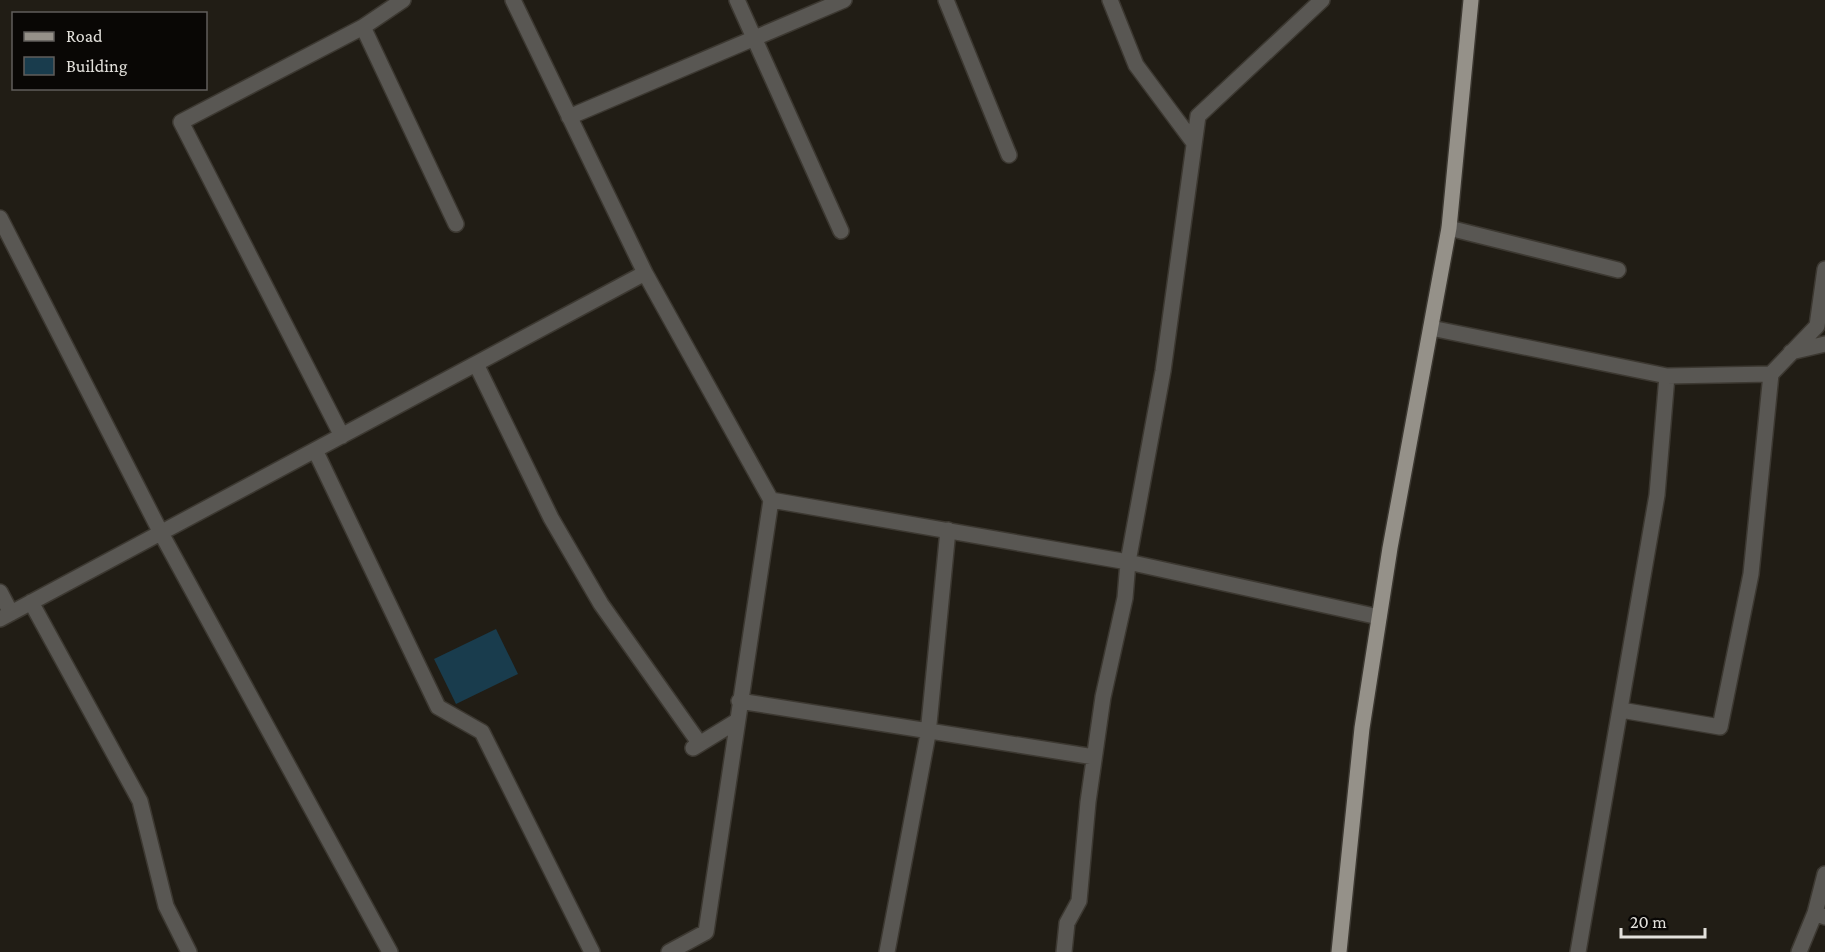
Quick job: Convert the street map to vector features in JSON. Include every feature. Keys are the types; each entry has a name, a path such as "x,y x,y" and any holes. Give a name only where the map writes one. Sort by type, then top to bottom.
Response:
{"main road":[{"path":"1339,952 1362,728 1379,617 1449,228 1471,0"}],"street":[{"path":"342,435 181,122 363,27 403,0"},
{"path":"513,0 645,273 771,500 739,700 715,882 706,932 669,952"},
{"path":"737,0 841,231"},
{"path":"569,117 844,0"},
{"path":"946,0 1009,155"},
{"path":"1110,0 1136,65 1194,143"},
{"path":"1064,952 1067,923 1079,901 1094,757 1103,697 1125,598 1128,562 1163,371 1198,116 1315,3"},
{"path":"363,27 456,224"},
{"path":"0,218 161,532 390,952"},
{"path":"1449,228 1618,270"},
{"path":"1622,710 1720,727 1751,574 1771,374 1816,326 1825,269"},
{"path":"0,592 5,616 645,273"},
{"path":"1431,328 1666,375 1771,374"},
{"path":"1791,352 1825,344"},
{"path":"476,364 551,518 601,604 696,746 737,721"},
{"path":"1578,952 1622,710 1657,495 1666,375"},
{"path":"315,450 438,707 482,732 592,952"},
{"path":"771,500 1128,562 1379,617"},
{"path":"887,952 928,732 948,530"},
{"path":"31,602 140,801 166,906 189,952"},
{"path":"739,700 1094,757"},
{"path":"1799,952 1820,915 1825,874"}],"building":[{"path":"496,629 518,674 456,704 434,659"}]}
